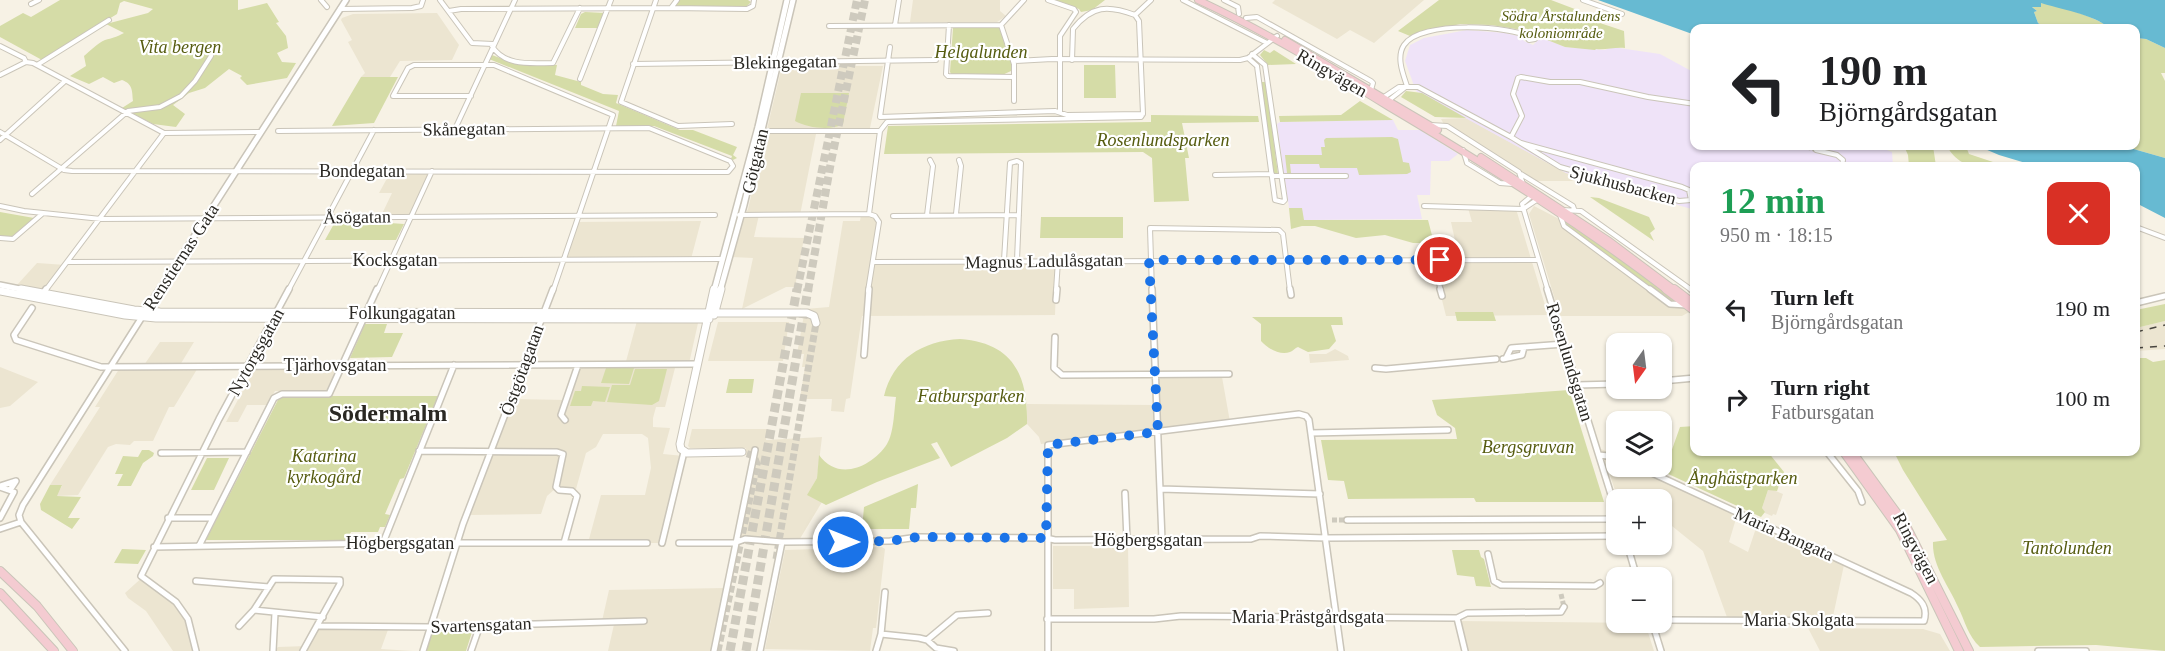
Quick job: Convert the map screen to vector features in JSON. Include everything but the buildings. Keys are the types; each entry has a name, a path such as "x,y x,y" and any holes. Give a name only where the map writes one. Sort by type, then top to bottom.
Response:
{"main road":[{"name":"Ringvägen","path":"1198,0 1275,37 1371,90 1513,184 1561,212 1690,304"},
{"name":"Ringvägen","path":"1208,0 1239,14 1430,125 1523,184 1536,196"},
{"name":"Ringvägen","path":"1847,456 1882,502 1912,552 1959,651"},
{"name":"Ringvägen","path":"1855,456 1892,504 1922,557 1969,651"},
{"path":"0,571 37,606 74,651"},
{"path":"0,593 54,651"}],"street":[{"path":"31,4 39,0"},
{"path":"321,0 327,7"},
{"name":"Renstiernas Gata","path":"21,522 19,515 23,505 143,314 346,0"},
{"path":"340,9 412,8 421,6 423,0"},
{"path":"440,0 472,43 493,45"},
{"path":"455,129 515,0"},
{"path":"580,79 611,0"},
{"path":"656,0 621,102 672,124 732,124"},
{"path":"671,8 677,0"},
{"path":"449,11 580,8 747,9 753,6 754,0"},
{"name":"Götgatan","path":"711,315 722,259 737,215 744,205 762,131 787,0"},
{"name":"Götgatan","path":"662,543 684,452 680,444 697,364 793,0"},
{"path":"895,25 899,0"},
{"path":"829,26 1001,25 1024,0"},
{"path":"1048,0 1074,9 1076,12 1060,36 1060,112"},
{"path":"1135,15 1151,0"},
{"path":"1183,0 1267,43"},
{"name":"Ringvägen","path":"1224,0 1238,7 1239,14"},
{"path":"1583,0 1622,14"},
{"path":"1072,60 1073,29 1091,13 1101,7 1111,7 1138,17 1142,116"},
{"path":"493,45 497,54 519,63 553,63 580,8"},
{"name":"Ringvägen","path":"1246,18 1257,17 1371,81 1373,83 1371,90"},
{"path":"37,65 109,20"},
{"path":"949,25 946,74 948,76 1014,77"},
{"path":"1001,25 1014,61 1014,101"},
{"path":"1384,100 1407,86 1400,55 1402,47 1409,39 1467,26 1495,28 1524,34"},
{"path":"1248,58 1275,37"},
{"path":"0,46 24,58 26,62 37,65 64,82 164,134 261,132"},
{"path":"890,47 880,117 1014,110 1060,112 1067,115 1142,116"},
{"path":"1014,61 1248,58 1257,66 1275,200 1283,202 1285,200 1282,176 1265,65 1252,54"},
{"path":"32,194 131,109 160,107 177,99 195,81 210,56"},
{"name":"Blekingegatan","path":"633,64 936,60"},
{"path":"0,75 26,62"},
{"path":"471,96 393,96 411,66 485,65"},
{"name":"Östgötagatan","path":"423,651 457,543 563,260 576,216 592,171 596,167 612,113 494,65 485,65"},
{"path":"1510,137 1515,133 1522,116 1513,94 1518,78 1521,77 1557,83 1580,82 1648,97 1690,103"},
{"path":"1259,80 1268,80"},
{"path":"0,140 64,82"},
{"name":"Sjukhusbacken","path":"1407,86 1425,90 1571,172 1679,201 1690,200"},
{"path":"869,214 880,131 884,124 892,121 1142,116"},
{"path":"1264,119 1274,119"},
{"name":"Ringvägen","path":"1430,125 1447,126 1573,206 1574,209 1609,229 1690,288"},
{"name":"Skånegatan","path":"278,131 649,128 730,160 732,168"},
{"name":"Nytorgsgatan","path":"196,651 188,619 176,602 141,576 203,451 374,130"},
{"path":"762,131 880,131"},
{"name":"Bondegatan","path":"0,132 62,168 72,171 728,172 732,168"},
{"path":"43,293 164,134"},
{"name":"Sjukhusbacken","path":"1521,143 1682,187 1689,190 1690,195"},
{"path":"1816,150 1837,155 1843,162"},
{"path":"927,215 933,166 930,160"},
{"path":"956,214 961,166 959,160"},
{"path":"1004,261 1010,163 1017,161 1021,163 1017,260"},
{"path":"199,546 277,395 329,394 432,171"},
{"path":"1521,174 1523,184"},
{"path":"1215,175 1346,176"},
{"path":"1424,206 1523,209 1536,196"},
{"name":"Åsögatan","path":"0,206 101,219 715,215"},
{"name":"Rosenlundsgatan","path":"1523,209 1609,489"},
{"path":"1561,212 1574,209"},
{"path":"0,238 14,239 42,213"},
{"path":"737,215 869,214 875,216 879,222 864,355"},
{"path":"893,216 1019,214"},
{"path":"1162,540 1149,260 1150,228 1272,228 1279,230 1283,234 1292,295"},
{"path":"2140,228 2165,238"},
{"name":"Kocksgatan","path":"68,261 722,259"},
{"path":"1056,300 1058,260"},
{"path":"1433,260 1442,296"},
{"name":"Magnus Ladulåsgatan","path":"873,262 1538,260"},
{"name":"Folkungagatan","path":"0,285 143,314"},
{"name":"Folkungagatan","path":"0,291 143,314 711,315 807,313 815,319"},
{"path":"2140,302 2165,296"},
{"name":"Tjärhovsgatan","path":"32,308 14,335 16,340 101,368 111,366 697,364"},
{"path":"1055,337 1054,368 1062,375 1229,374"},
{"path":"1524,347 1522,355 1505,358 1511,348 1524,347 1564,344"},
{"path":"1375,368 1496,359"},
{"path":"383,543 454,365"},
{"path":"565,420 561,415 578,365"},
{"path":"1672,380 1690,378"},
{"path":"1577,385 1606,384"},
{"path":"1048,651 1046,538 1048,445 1299,414 1306,416 1311,433 1341,651"},
{"path":"1311,433 1448,430"},
{"path":"714,651 734,543 755,450"},
{"path":"419,451 557,452 563,454 556,487 560,490 572,491 576,496 564,543"},
{"path":"161,453 247,452"},
{"path":"684,452 742,452"},
{"path":"1599,455 1606,456"},
{"path":"1830,456 1858,491 1862,502"},
{"name":"Maria Bangata","path":"1661,477 1889,582 1918,598 1926,609"},
{"path":"0,486 16,481 10,490"},
{"path":"0,486 14,492 14,496 0,518"},
{"path":"1161,489 1320,495"},
{"path":"1125,493 1127,540"},
{"path":"1347,520 1606,516"},
{"path":"168,518 213,518"},
{"path":"1323,520 1332,520"},
{"path":"0,529 21,522 125,651"},
{"name":"Högbergsgatan","path":"679,543 734,543 745,540 890,541 918,537 1162,540 1251,539 1260,536 1326,538 1606,536"},
{"path":"760,651 782,542"},
{"name":"Högbergsgatan","path":"154,547 383,543 647,543"},
{"path":"1488,554 1497,584 1595,586 1600,583"},
{"path":"239,626 254,610 274,579 340,580 319,626 303,651"},
{"path":"196,581 269,587"},
{"path":"1558,586 1561,594"},
{"path":"876,651 881,634 885,592"},
{"name":"Maria Prästgårdsgata","path":"1047,619 1154,619 1181,616 1457,618 1467,613 1561,612 1564,607"},
{"name":"Maria Skolgata","path":"1672,620 1924,621 1926,609"},
{"path":"254,610 323,617"},
{"path":"273,651 275,613"},
{"path":"927,640 957,615 988,613"},
{"path":"1457,618 1465,651"},
{"name":"Svartensgatan","path":"319,626 430,627 644,621"},
{"path":"471,651 480,625"},
{"path":"1655,633 1661,651"},
{"path":"881,634 927,640 936,648 954,651"},
{"path":"2038,651 2086,651"}],"shaded area":[{"path":"913,0 1000,0 1000,11 1006,16 997,22 910,22"},
{"path":"1275,0 1424,0 1374,43 1350,30 1337,39 1272,3"},
{"path":"437,13 459,45 452,60 400,61 390,77 361,77 365,73 348,42 352,40 342,18 353,14"},
{"path":"1467,30 1505,33 1522,37 1524,41 1533,45 1541,37 1565,47 1605,50 1612,47 1660,54 1690,70 1690,150 1887,150 1892,152 1893,162 1690,162 1690,209 1566,173 1416,91 1405,61 1410,45 1424,38"},
{"path":"782,66 883,66 870,128 817,129 800,215 759,215 754,237 804,238 795,287 786,287 742,309 753,258 732,257 740,225 748,209"},
{"path":"1466,118 1566,173 1593,181 1531,181 1446,128 1441,119"},
{"path":"1393,120 1398,130 1420,130 1458,154 1449,161 1431,161 1430,195 1417,195 1422,219 1304,220 1301,208 1289,208 1277,124 1280,122"},
{"path":"391,171 431,171 410,215 381,216 392,193 379,193"},
{"path":"1534,206 1563,221 1672,303 1677,301 1690,312 1682,316 1560,316 1529,214"},
{"path":"1468,208 1516,209 1548,315 1446,316 1432,260 1438,259 1433,239 1455,240 1451,222 1472,222"},
{"path":"869,214 879,219 874,261 1057,259 1055,315 862,316 850,398 846,399 844,412 831,411 832,399 800,399 805,367 802,367 804,354 797,354 805,309 829,307 843,221 860,221 861,215"},
{"path":"701,221 691,259 564,260 575,222"},
{"path":"37,263 66,265 46,290 17,285"},
{"path":"637,321 698,323 688,368 675,368 665,407 656,407 653,418 653,427 670,428 663,454 684,456 662,543 588,543 601,495 645,495 651,468 648,438 642,434 603,434 596,447 586,453 576,489 556,488 547,496 541,514 468,515 512,399 567,400 578,365 625,365"},
{"path":"2165,321 2165,349 2140,351 2140,327"},
{"path":"718,322 789,322 783,361 708,361"},
{"path":"160,342 194,342 180,365 199,366 174,407 169,407 153,441 134,441 130,445 116,444 108,447 78,495 56,496 62,486 50,485 100,407 95,407 121,366 144,365"},
{"path":"1335,349 1348,356 1349,360 1310,363 1309,354 1326,354"},
{"path":"0,367 38,382 10,406 0,408"},
{"path":"334,369 336,371 326,391 275,391 267,405 247,405 238,422 226,422 254,370"},
{"path":"1153,376 1222,377 1230,422 1041,444 1039,437 1027,424 1027,404 1154,405"},
{"path":"692,429 768,429 766,440 822,437 817,478 808,494 822,502 798,542 745,540 734,543 750,456 743,454 746,448 690,448 688,446"},
{"path":"1601,449 1606,451 1606,464"},
{"path":"1611,477 1661,477 1738,512 1729,542 1748,552 1758,522 1842,563 1844,565 1832,621 1728,620 1703,551 1672,526 1672,489 1615,489"},
{"path":"1768,490 1783,494 1776,515 1772,516 1765,513 1762,508"},
{"path":"1053,546 1128,546 1129,607 1074,609 1074,589 1053,589"},
{"path":"882,547 885,549 876,628 873,628 870,651 765,649 785,550"},
{"path":"145,575 177,602 189,619 198,651 173,651 146,611 128,598 125,593"},
{"path":"725,588 713,651 608,651 615,620 602,621 609,590"},
{"path":"1458,621 1606,623 1606,633 1648,633 1654,651 1465,651"},
{"path":"319,626 389,627 381,649 413,651 274,651 278,647 307,646"},
{"path":"1808,628 1923,629 1940,634 1950,651 1820,651"}],"green space":[{"name":"Vita bergen","path":"60,0 238,0 238,10 267,3 279,22 276,23 286,36 288,48 277,53 282,62 296,63 287,78 247,85 240,78 242,76 229,69 205,88 189,93 173,105 185,114 176,127 153,124 122,108 133,101 131,88 126,82 122,80 114,83 103,77 89,84 70,76 86,66 84,56 97,45 124,33 106,24 148,13 153,9 124,1 120,3 117,14 42,60 0,37 0,26 23,13 31,17"},
{"path":"680,0 748,0 751,2 746,7 675,6"},
{"path":"1053,0 1105,0 1092,10 1081,12 1079,9"},
{"name":"Södra Årstalundens koloniområde","path":"1439,0 1551,0 1580,11 1579,16 1624,31 1625,48 1595,50 1565,47 1522,30 1491,25 1460,24 1410,36 1398,31"},
{"path":"2040,3 2056,6 2104,24 2040,24 2034,12 2037,11 2031,6 2040,6"},
{"path":"585,12 605,13 598,28 575,28 581,14"},
{"name":"Helgalunden","path":"953,28 1000,28 1011,58 1011,71 1000,76 952,75 950,72"},
{"path":"2140,38 2165,48 2165,73 2161,73 2165,81 2165,158 2137,150 2140,150"},
{"path":"1264,50 1270,53 1274,50 1296,64 1268,65 1260,55"},
{"path":"492,55 519,65 557,65 555,75 581,82 581,85 603,94 618,95 616,103 680,130 693,130 737,147 733,155 737,158 733,160 732,156 654,126 616,126 619,111 489,59"},
{"path":"1084,65 1115,65 1116,98 1084,98"},
{"path":"361,77 398,77 374,123 332,126"},
{"path":"1261,82 1266,82 1278,174 1274,174"},
{"path":"1406,91 1422,93 1466,118 1435,117 1401,97"},
{"path":"801,93 849,93 843,124 819,128 795,121"},
{"name":"Rosenlundsparken","path":"1360,101 1393,120 1280,122 1279,116 1341,115"},
{"name":"Rosenlundsparken","path":"1151,115 1258,116 1259,122 1182,123 1189,158 1185,158 1189,201 1154,202 1152,158 1143,152 884,154 888,126 1151,122"},
{"path":"1392,137 1398,139 1403,162 1409,163 1411,172 1407,174 1359,175 1357,168 1320,168 1319,164 1290,164 1291,173 1287,173 1285,155 1322,155 1321,147 1325,147 1326,138"},
{"path":"1906,150 1934,150 1935,162 1909,162"},
{"path":"1949,150 1967,150 1969,154 1993,162 1962,162"},
{"path":"1590,197 1599,198 1649,217 1655,229 1650,233 1654,241"},
{"path":"1289,208 1302,208 1304,220 1428,220 1434,243 1413,243 1385,235 1356,238 1315,226 1291,229"},
{"path":"0,212 34,218 10,238 0,236"},
{"path":"392,217 390,223 404,224 396,240 325,240 335,222 340,218"},
{"path":"1041,217 1123,217 1123,238 1040,238"},
{"path":"1565,221 1677,301 1672,303 1565,224"},
{"path":"2165,304 2165,321 2140,327 2140,309"},
{"path":"1455,312 1493,312 1496,321 1457,321"},
{"path":"1252,317 1342,317 1343,325 1331,325 1336,341 1329,349 1308,352 1298,347 1290,352 1282,353 1270,349 1261,341 1261,324"},
{"path":"365,324 387,324 384,333 403,333 392,357 350,358"},
{"name":"Fatbursparken","path":"960,339 993,347 1014,365 1025,391 1027,424 1007,438 951,467 937,442 931,444 940,458 877,482 826,505 807,495 817,478 819,455 836,468 854,468 873,459 887,444 892,428 896,397 884,396 888,383 902,362 922,348"},
{"name":"Tantolunden","path":"2140,358 2153,362 2165,360 2165,651 2096,645 1980,647 1970,633 1935,559 1933,542 1947,540 1896,456 2140,456"},
{"path":"606,368 634,368 629,384 601,383"},
{"path":"635,369 667,369 659,401 652,405 607,402 612,385 630,385"},
{"path":"729,379 754,379 752,393 726,393"},
{"path":"582,386 610,387 605,402 593,401 591,406 570,406 575,391 581,391"},
{"name":"Bergsgruvan","path":"1569,390 1604,502 1476,502 1474,498 1348,499 1344,481 1328,480 1321,440 1457,439 1455,428 1437,415 1432,400"},
{"name":"Katarina kyrkogård","path":"280,396 438,396 404,478 400,479 385,514 390,515 385,527 380,527 378,532 351,532 347,540 206,540"},
{"name":"Ånghästparken","path":"1690,426 1690,456 1771,456 1784,472 1777,491 1768,490 1762,508 1765,512 1761,517 1672,476 1672,450 1680,427"},
{"path":"142,450 149,450 154,453 153,456 143,463 131,486 117,486 123,474 115,474 123,456 138,457"},
{"path":"207,458 229,458 214,490 191,490"},
{"path":"918,484 916,508 911,508 909,529 862,529 864,507"},
{"path":"50,485 62,485 57,496 81,497 68,518 80,518 72,529 41,510 40,504"},
{"path":"122,549 146,550 138,564 114,563"},
{"path":"1452,550 1479,550 1484,559 1491,587 1476,586 1474,577 1457,575"},
{"path":"432,632 472,632 466,651 426,651"}],"water":[{"path":"1598,0 2165,0 2165,48 2140,38 2140,24 2104,24 2086,16 2041,3 2041,7 2032,7 2037,11 2034,12 2040,24 1690,24 1690,33"},
{"path":"1987,150 2137,150 2165,158 2165,218 2140,205 2140,162 2023,162"}],"tunnel":[{"path":"797,291 857,0"},
{"path":"808,291 831,162 865,0"},
{"path":"730,651 797,289"},
{"path":"746,651 808,289"},
{"path":"776,559 816,323"},
{"path":"718,651 757,464 754,456 742,452"},
{"path":"1332,520 1347,520"},
{"path":"1561,594 1564,607"}],"railway":[{"path":"2140,331 2165,325"},
{"path":"2140,348 2165,346"}],"district":[{"name":"Södermalm","path":"388,413"}],"route":[{"path":"843,542 890,541 918,537 1046,538 1048,445 1158,432 1149,260 1440,260"}]}
